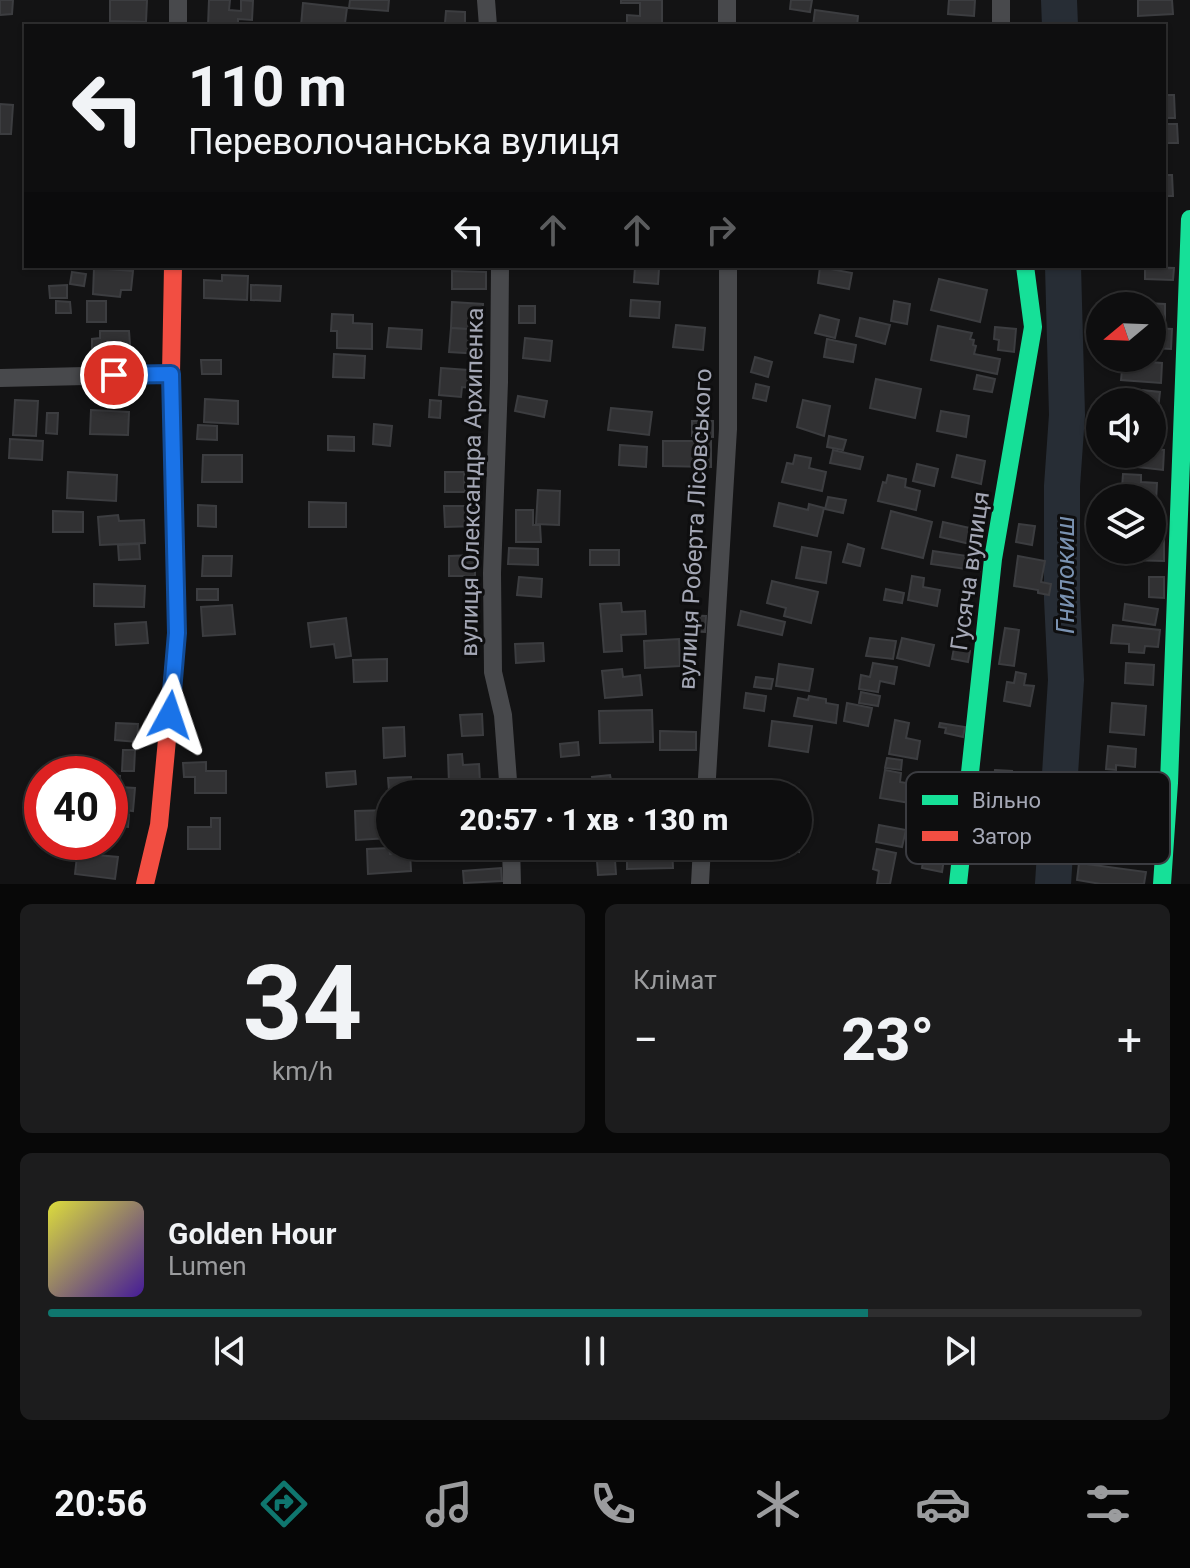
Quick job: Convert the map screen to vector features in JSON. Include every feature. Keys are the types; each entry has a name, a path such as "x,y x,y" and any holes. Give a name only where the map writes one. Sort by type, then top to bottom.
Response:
{"street":[{"path":"178,0 178,24"},
{"path":"486,0 488,24"},
{"path":"727,0 727,24"},
{"path":"1001,0 1001,24"},
{"path":"1169,772 1190,219"},
{"path":"145,884 159,825 177,633 171,374 173,268"},
{"name":"вулиця Олександра Архипенка","path":"500,268 492,573 493,672 503,715 508,780"},
{"name":"вулиця Роберта Лісовського","path":"707,780 728,429 728,268"},
{"name":"Гусяча вулиця","path":"970,772 993,559 1033,327 1025,268"},
{"path":"0,378 171,374"},
{"path":"511,860 512,884"},
{"path":"700,884 701,860"},
{"name":"Гусяча вулиця","path":"958,884 960,864"},
{"path":"1162,884 1163,864"}],"building":[{"path":"0,0 13,0 12,14 0,15"},
{"path":"110,0 147,0 146,22 110,21"},
{"path":"209,0 230,0 229,10 241,11 241,0 253,1 252,20 238,19 238,24 208,24"},
{"path":"350,0 389,0 388,11 349,8"},
{"path":"621,0 662,0 662,24 627,24 627,15 640,16 640,3 621,3"},
{"path":"791,0 812,0 810,12 790,9"},
{"path":"949,0 975,0 974,16 948,14"},
{"path":"1138,0 1172,0 1173,14 1138,16"},
{"path":"303,3 347,8 345,23 350,24 301,24"},
{"path":"815,10 858,16 857,24 813,24"},
{"path":"446,11 465,12 465,24 440,24 445,23"},
{"path":"1166,95 1174,95 1175,118 1166,118"},
{"path":"0,104 13,105 11,134 0,134"},
{"path":"1166,124 1177,124 1178,143 1166,143"},
{"path":"1166,175 1172,175 1173,196 1166,196"},
{"path":"94,268 133,271 131,290 121,290 120,297 93,294"},
{"path":"635,268 659,269 658,284 634,282"},
{"path":"820,268 852,273 849,289 818,283"},
{"path":"1145,268 1174,268 1173,280 1145,279"},
{"path":"452,271 486,272 486,289 452,289"},
{"path":"72,272 86,274 84,286 70,284"},
{"path":"222,275 248,276 247,300 204,298 204,280 222,281"},
{"path":"939,279 987,290 980,322 931,310"},
{"path":"67,285 67,298 50,298 49,286"},
{"path":"251,285 281,286 280,301 251,300"},
{"path":"631,300 660,302 659,318 630,316"},
{"path":"56,301 70,302 71,313 56,313"},
{"path":"87,301 106,301 106,322 87,322"},
{"path":"894,301 910,304 907,324 891,321"},
{"path":"452,302 483,304 482,330 451,328"},
{"path":"519,306 535,306 535,323 519,323"},
{"path":"332,314 353,315 353,323 372,324 372,349 337,348 337,331 331,331"},
{"path":"820,315 839,320 835,338 815,333"},
{"path":"860,318 890,325 885,344 856,336"},
{"path":"676,325 705,328 703,350 673,347"},
{"path":"938,326 972,333 970,339 976,346 974,354 1000,359 997,374 931,360"},
{"path":"995,327 1016,329 1014,352 998,350 999,340 994,339"},
{"path":"389,328 422,330 421,349 387,347"},
{"path":"451,328 482,330 481,354 449,352"},
{"path":"1166,329 1172,329 1171,349 1166,349"},
{"path":"100,331 129,331 131,358 92,358 92,339 100,338"},
{"path":"525,338 552,341 550,361 523,358"},
{"path":"827,339 856,345 853,362 824,357"},
{"path":"334,354 365,356 364,378 333,377"},
{"path":"755,357 772,362 768,377 751,372"},
{"path":"201,360 221,360 221,374 202,374"},
{"path":"441,368 482,371 481,389 462,387 461,397 439,395"},
{"path":"1122,372 1162,372 1161,383 1121,380"},
{"path":"977,375 995,379 992,392 974,389"},
{"path":"876,379 921,389 915,418 870,408"},
{"path":"756,384 769,387 766,401 753,398"},
{"path":"518,396 547,401 544,417 515,411"},
{"path":"205,399 238,401 238,424 204,422"},
{"path":"15,400 38,401 36,436 13,435"},
{"path":"430,400 441,401 440,418 429,417"},
{"path":"803,400 830,406 824,436 797,427"},
{"path":"611,408 652,412 649,435 608,430"},
{"path":"91,410 129,412 128,435 90,434"},
{"path":"941,411 969,416 966,437 937,431"},
{"path":"47,413 58,413 57,434 46,433"},
{"path":"692,421 713,421 713,437 692,436"},
{"path":"374,424 392,426 390,446 373,444"},
{"path":"198,425 217,426 217,440 197,439"},
{"path":"328,436 354,437 354,451 328,450"},
{"path":"829,436 846,440 843,450 827,447"},
{"path":"10,439 43,441 42,460 9,458"},
{"path":"663,441 711,441 711,467 663,466"},
{"path":"620,445 647,447 646,467 619,465"},
{"path":"833,450 863,457 860,469 830,463"},
{"path":"203,455 242,455 242,482 202,482"},
{"path":"795,455 811,458 809,468 826,472 822,491 782,482 787,463 793,464"},
{"path":"957,455 985,461 981,484 952,477"},
{"path":"917,464 938,469 934,486 913,481"},
{"path":"68,472 117,475 116,501 67,498"},
{"path":"445,472 464,472 465,492 445,492"},
{"path":"1123,474 1141,475 1141,482 1157,483 1157,484 1122,484"},
{"path":"888,475 906,479 905,487 920,491 916,510 878,501"},
{"path":"538,490 560,491 559,525 536,524"},
{"path":"828,497 846,500 843,513 825,509"},
{"path":"309,502 346,503 346,527 309,527"},
{"path":"779,503 808,510 809,504 824,508 817,536 774,526"},
{"path":"198,505 216,506 216,527 198,526"},
{"path":"444,506 476,506 476,526 445,527"},
{"path":"516,510 533,510 533,525 540,525 541,542 516,542"},
{"path":"53,511 83,512 83,532 53,532"},
{"path":"891,511 932,522 923,558 882,548"},
{"path":"118,515 119,521 144,520 145,543 100,545 98,517"},
{"path":"943,522 983,531 981,538 972,536 970,544 940,537"},
{"path":"1019,524 1035,526 1032,545 1016,542"},
{"path":"139,544 140,559 119,560 118,545"},
{"path":"848,544 864,549 860,566 843,562"},
{"path":"802,547 831,552 826,583 796,578"},
{"path":"509,548 538,549 538,565 508,564"},
{"path":"590,550 619,550 619,565 590,565"},
{"path":"933,551 981,558 980,571 931,564"},
{"path":"475,555 475,576 449,576 449,556"},
{"path":"203,556 232,556 231,576 202,576"},
{"path":"1018,556 1045,561 1041,582 1051,584 1049,595 1014,586"},
{"path":"912,576 924,578 923,587 940,590 937,606 908,600"},
{"path":"519,577 542,579 541,597 517,595"},
{"path":"1149,577 1164,577 1164,598 1149,597"},
{"path":"772,581 818,592 811,623 784,616 786,608 767,603"},
{"path":"94,584 145,586 144,607 94,606"},
{"path":"197,589 218,589 218,600 197,600"},
{"path":"886,589 904,593 902,603 884,600"},
{"path":"621,603 622,612 645,611 646,634 621,635 622,651 604,652 600,604"},
{"path":"1125,604 1158,609 1155,625 1123,620"},
{"path":"232,605 235,634 203,636 201,607"},
{"path":"741,611 785,622 782,635 738,625"},
{"path":"685,615 706,616 705,632 684,631"},
{"path":"346,618 351,656 336,658 334,644 311,647 308,623"},
{"path":"146,622 148,643 116,645 115,624"},
{"path":"1113,625 1160,630 1158,647 1145,646 1144,653 1129,652 1129,644 1111,643"},
{"path":"1005,628 1019,630 1014,666 999,664"},
{"path":"870,638 896,641 893,659 866,656"},
{"path":"902,638 934,645 929,666 897,658"},
{"path":"679,639 680,666 645,668 644,641"},
{"path":"543,643 544,661 516,663 515,644"},
{"path":"954,648 970,651 968,662 952,659"},
{"path":"387,659 387,681 354,682 353,660"},
{"path":"873,663 897,667 894,684 880,681 878,692 859,689 861,675 870,677"},
{"path":"1126,663 1154,665 1153,685 1125,683"},
{"path":"779,664 813,669 809,691 776,686"},
{"path":"622,669 623,677 640,675 642,695 605,698 602,671"},
{"path":"1016,672 1026,674 1024,685 1034,686 1030,706 1004,701 1007,682 1014,683"},
{"path":"756,677 773,679 771,689 754,687"},
{"path":"861,692 880,696 878,706 859,703"},
{"path":"746,693 766,696 764,711 744,708"},
{"path":"809,696 838,705 836,723 794,716 798,698 808,700"},
{"path":"847,703 872,708 868,726 844,721"},
{"path":"1112,703 1146,706 1144,735 1110,732"},
{"path":"652,710 653,742 600,743 599,711"},
{"path":"482,714 483,735 462,736 460,715"},
{"path":"895,720 909,723 906,738 920,741 917,759 889,754"},
{"path":"772,721 812,726 808,752 769,746"},
{"path":"116,723 138,724 137,742 115,740"},
{"path":"940,723 965,727 963,737 945,733 946,728 939,727"},
{"path":"404,727 405,756 384,758 383,728"},
{"path":"660,731 696,732 696,750 660,750"},
{"path":"578,742 579,755 561,757 560,744"},
{"path":"1108,746 1136,749 1135,767 1116,765 1116,770 1106,769"},
{"path":"123,750 135,750 134,771 128,771 128,756 123,756"},
{"path":"462,754 463,765 479,764 480,780 449,780 448,755"},
{"path":"887,758 902,760 901,770 885,768"},
{"path":"206,762 206,771 226,771 226,793 195,793 195,777 184,777 183,763"},
{"path":"885,770 901,773 900,782 906,783 906,802 880,798"},
{"path":"355,771 356,784 327,787 326,773"},
{"path":"610,775 611,780 593,780 592,777"},
{"path":"411,777 411,780 388,780"},
{"path":"128,788 135,788 133,811 128,810"},
{"path":"376,810 376,839 356,840 355,811"},
{"path":"211,818 220,818 220,849 188,849 188,827 211,827"},
{"path":"879,825 906,830 902,847 876,842"},
{"path":"367,849 376,849 376,860 410,860 411,871 368,874"},
{"path":"877,849 896,853 890,884 877,884 879,871 873,869"},
{"path":"77,860 118,860 115,879 75,874"},
{"path":"615,860 616,874 598,875 597,861"},
{"path":"627,860 673,860 673,868 627,869"},
{"path":"923,864 943,864 942,872 922,868"},
{"path":"1079,864 1146,872 1144,884 1101,884 1077,880"},
{"path":"501,868 502,881 464,883 463,871"}],"waterway":[{"name":"Гнилокиш","path":"1059,0 1060,24"},
{"name":"Гнилокиш","path":"1060,772 1066,680 1062,599 1062,486 1067,415 1063,268"},
{"name":"Гнилокиш","path":"1053,884 1054,864"}],"traffic: fast":[{"path":"1169,772 1190,219"},
{"path":"970,772 993,559 1033,327 1025,268"},
{"path":"958,884 960,864"},
{"path":"1162,884 1163,864"}],"traffic: jam":[{"path":"145,884 159,825 177,633 171,374 173,268"}],"route":[{"path":"114,375 171,374 177,633 170,715"}]}
